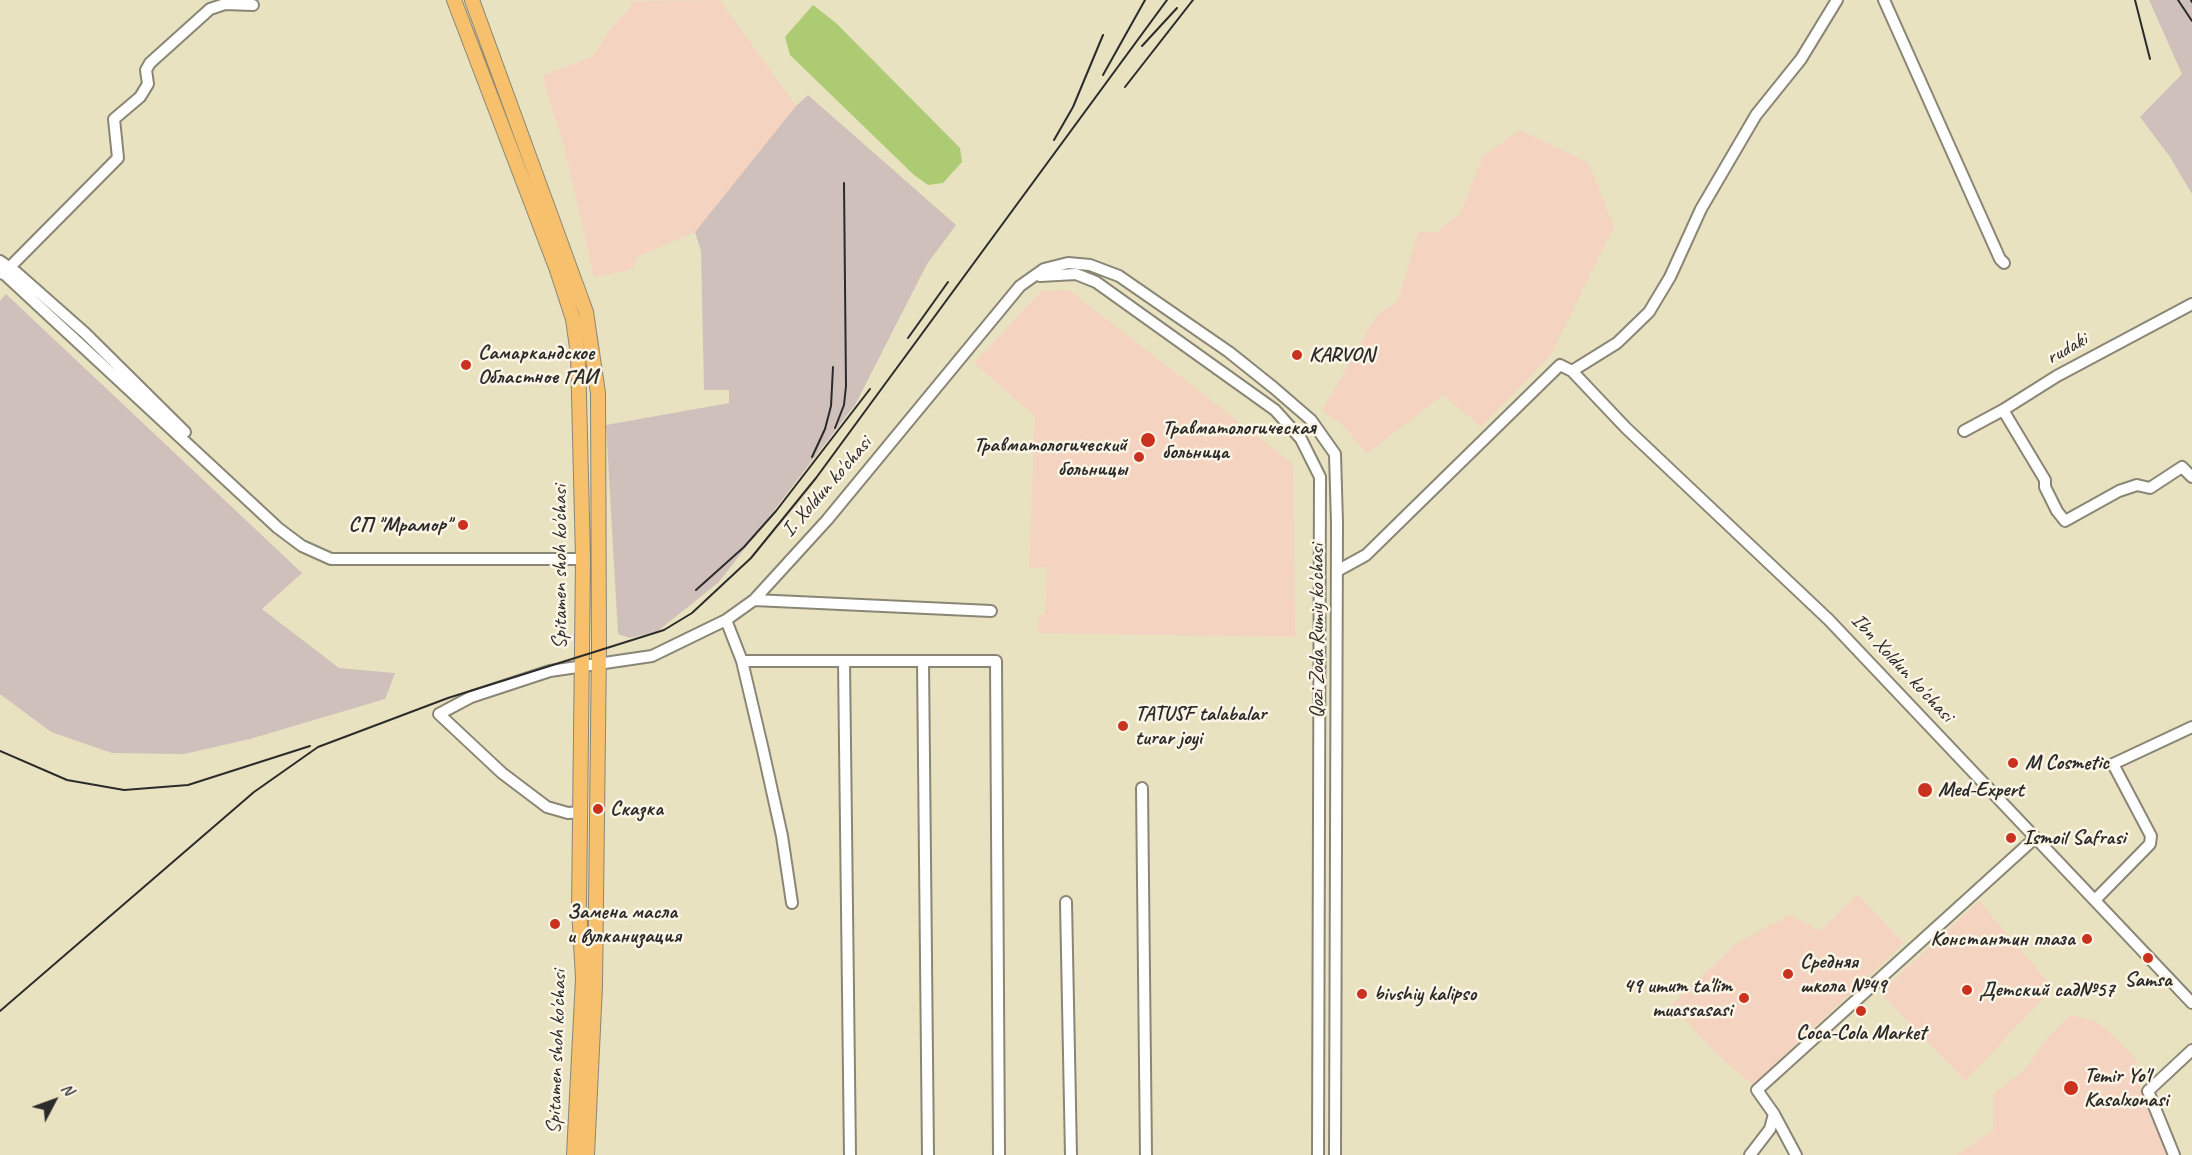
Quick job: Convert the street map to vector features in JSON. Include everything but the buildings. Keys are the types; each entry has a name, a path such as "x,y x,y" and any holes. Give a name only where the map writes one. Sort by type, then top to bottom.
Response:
{"main road":[{"name":"Spitamen shoh ko'chasi","path":"454,0 557,270 573,319 578,355 583,559 579,908 583,978 574,1155"},
{"name":"Spitamen shoh ko'chasi","path":"472,0 586,312 598,393 599,665 595,986 587,1155"}],"street":[{"path":"1337,571 1366,555 1560,365 1572,371 1617,343 1649,312 1670,277 1701,209 1756,115 1800,59 1837,0"},
{"path":"1884,0 2000,260 2004,263"},
{"path":"253,5 225,4 210,9 147,66 148,84 140,97 114,118 118,158 3,268 85,333 163,408 201,454 278,528 302,546 331,559 583,559"},
{"name":"Qozi Zoda Rumiy ko'chasi","path":"1057,265 1080,263 1090,265 1135,285 1229,352 1311,420 1335,454 1337,571 1335,1155"},
{"name":"I. Xoldun ko'chasi","path":"581,812 568,813 547,807 502,773 439,714 471,697 550,671 652,656 726,620 754,600 827,520 1020,286 1057,265"},
{"name":"Qozi Zoda Rumiy ko'chasi","path":"1031,278 1066,273 1096,282 1275,410 1301,438 1320,477 1318,1155"},
{"name":"rudaki","path":"1964,431 2057,376 2192,304"},
{"name":"Ibn Xoldun ko'chasi","path":"1572,371 1626,428 1783,574 1829,620 2192,1003"},
{"path":"2003,410 2045,480 2045,487 2057,511 2065,521 2119,491 2137,485 2150,488 2182,468 2192,477"},
{"path":"754,600 992,611"},
{"path":"726,620 742,661 782,836 792,903"},
{"path":"742,661 996,661 999,1155"},
{"path":"844,661 850,1155"},
{"path":"923,661 928,1155"},
{"path":"2096,900 2150,844 2151,836 2113,764 2192,727"},
{"path":"1142,788 1146,1155"},
{"path":"1796,1155 1774,1114 1757,1090 2035,838"},
{"path":"1066,902 1071,1155"},
{"path":"2174,1155 2148,1091 2192,1050"},
{"path":"1750,1155 1770,1129 1774,1114"}],"shaded area":[{"path":"720,0 796,106 695,232 637,257 633,269 594,277 565,150 542,76 594,56 609,30 631,7 631,1"},
{"path":"2149,0 2192,0 2192,194 2170,157 2140,117 2182,74"},
{"path":"808,95 956,225 927,264 855,405 719,582 658,631 630,638 618,634 606,425 729,403 729,390 704,390 701,251 695,232 796,106"},
{"path":"1520,130 1589,163 1614,227 1551,355 1481,427 1443,395 1367,454 1342,424 1322,411 1376,316 1398,301 1418,232 1436,232 1460,214 1483,156"},
{"name":"Травматологическая больница","path":"1069,290 1293,464 1295,637 1038,633 1039,615 1045,615 1047,567 1029,568 1035,416 974,363 1041,291"},
{"path":"6,294 302,573 262,609 339,668 395,673 385,699 250,739 184,754 112,753 51,732 0,694 0,301"},
{"name":"Средняя школа №49","path":"1858,895 1904,943 1753,1085 1711,1049 1672,1004 1738,942 1791,915 1819,931"},
{"name":"Детский сад№57","path":"1979,901 2053,988 1965,1081 1880,993"},
{"name":"Temir Yo'l Kasalxonasi","path":"2071,1015 2094,1021 2107,1029 2139,1063 2131,1067 2170,1155 1957,1155 1993,1130 1994,1094 2025,1069 2048,1037"}],"green space":[{"path":"813,5 836,23 960,148 962,162 943,183 928,185 914,175 790,55 785,37"}],"railway":[{"path":"1103,75 1145,0"},
{"path":"0,1011 254,792 318,747 448,698 664,630 692,613 751,558 816,478 1167,0"},
{"path":"1125,87 1193,0"},
{"path":"2135,0 2150,59"},
{"path":"2178,0 2192,21"},
{"path":"1142,46 1177,8"},
{"path":"1054,140 1073,107 1103,35"},
{"path":"835,428 844,405 846,386 844,183"},
{"path":"908,338 948,282"},
{"path":"812,457 825,429 831,406 833,367"},
{"path":"696,590 744,547 776,511 870,389"},
{"path":"0,751 67,780 124,790 188,785 310,746"}],"place":[{"name":"KARVON","path":"1297,355"},
{"name":"Самаркандское Областное ГАИ","path":"466,365"},
{"name":"Травматологическая больница","path":"1148,440"},
{"name":"Травматологический больницы","path":"1139,457"},
{"name":"СП \"Мрамор\"","path":"463,525"},
{"name":"TATUSF talabalar turar joyi","path":"1123,726"},
{"name":"M Cosmetic","path":"2013,763"},
{"name":"Med-Expert","path":"1925,790"},
{"name":"Сказка","path":"598,809"},
{"name":"Ismoil Safrasi","path":"2011,838"},
{"name":"Замена масла и вулканизация","path":"555,924"},
{"name":"Константин плаза","path":"2087,939"},
{"name":"Samsa","path":"2148,958"},
{"name":"Средняя школа №49","path":"1788,974"},
{"name":"Детский сад№57","path":"1967,990"},
{"name":"bivshiy kalipso","path":"1362,994"},
{"name":"49 umum ta'lim muassasasi","path":"1744,998"},
{"name":"Coca-Cola Market","path":"1861,1011"},
{"name":"Temir Yo'l Kasalxonasi","path":"2071,1088"}]}
